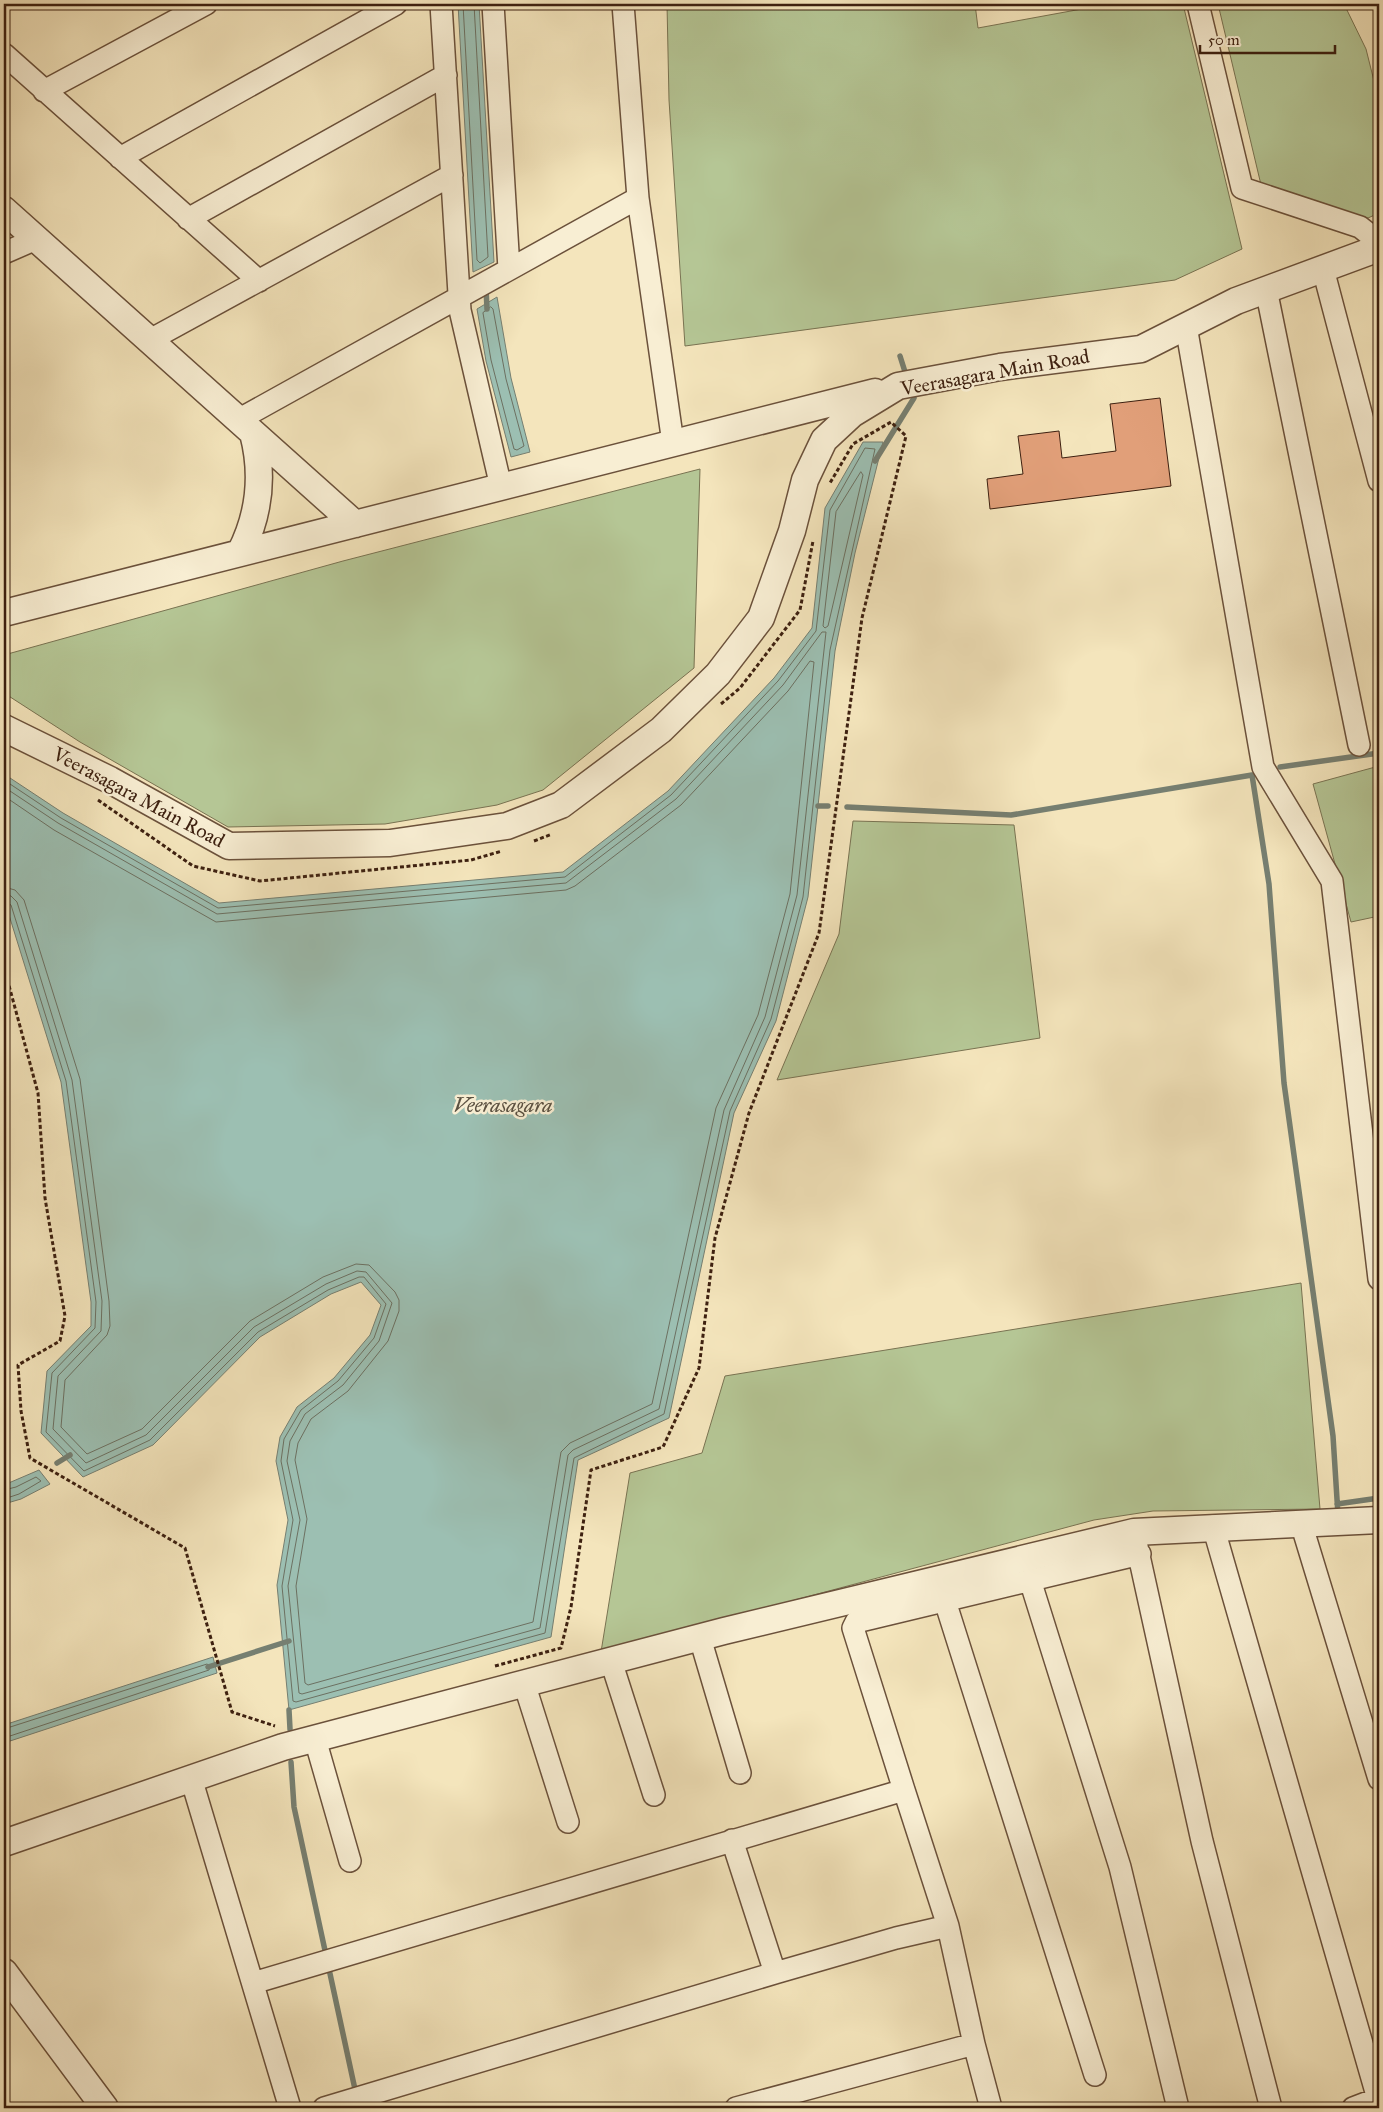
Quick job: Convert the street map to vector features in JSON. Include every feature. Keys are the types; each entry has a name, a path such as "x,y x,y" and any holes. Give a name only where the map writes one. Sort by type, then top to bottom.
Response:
{"street":[{"path":"44,91 206,4"},
{"path":"120,158 396,4"},
{"path":"441,4 452,175 467,293 460,310 501,487"},
{"path":"493,4 503,273"},
{"path":"623,4 638,198 673,443"},
{"path":"1198,4 1242,188 1360,227 1379,242"},
{"path":"4,54 259,281"},
{"path":"188,219 446,75"},
{"path":"150,340 452,175"},
{"path":"246,426 467,293 638,198"},
{"path":"4,210 355,524"},
{"path":"4,253 36,239"},
{"name":"Veerasagara Main Road","path":"4,728 110,780 229,846 390,843 507,826 561,805 661,730 718,674 761,618 792,531 805,480 824,440 852,414 898,386 1000,367 1141,349 1236,300 1379,248"},
{"path":"1323,269 1379,481"},
{"path":"1266,290 1359,745"},
{"path":"1186,326 1262,767 1332,881 1379,1279"},
{"path":"4,613 898,386"},
{"path":"240,553 253,525 259,495 260,464 246,426"},
{"path":"4,1843 191,1778 315,1739 700,1638 1214,1526 1379,1520"},
{"path":"1301,1523 1379,1779"},
{"path":"1214,1526 1378,2099 1353,2108"},
{"path":"991,2108 974,2044 948,1926 854,1625 856,1622 1030,1580 1137,1543"},
{"path":"1137,1543 1202,1841 1271,2108"},
{"path":"1030,1580 1120,1867 1178,2108"},
{"path":"945,1601 1094,2075"},
{"path":"700,1638 740,1773"},
{"path":"611,1661 654,1796"},
{"path":"524,1683 568,1822"},
{"path":"315,1739 350,1861"},
{"path":"191,1778 290,2108"},
{"path":"252,1983 904,1790"},
{"path":"732,1840 775,1973"},
{"path":"324,2108 775,1973 896,1938 948,1926"},
{"path":"4,1972 105,2108"},
{"path":"4,1997 86,2108"},
{"path":"736,2108 974,2044"}],"path":[{"path":"485,1669 561,1648 570,1607 591,1470 663,1447 699,1368 715,1238 749,1113 819,933 862,618 906,436 891,422 854,444 827,488"},
{"path":"718,708 740,688 800,610 815,534"},
{"path":"91,795 194,866 260,881 471,860 509,848"},
{"path":"528,843 547,837 555,832"},
{"path":"4,967 38,1093 45,1198 65,1316 60,1341 18,1365 20,1411 30,1458 185,1548 232,1712 278,1727 282,1726"}],"green space":[{"path":"667,4 975,4 978,28 1109,4 1183,4 1242,249 1175,280 685,346 669,100"},
{"path":"1218,4 1344,4 1366,49 1379,101 1379,213 1368,218 1262,189"},
{"path":"700,469 694,668 543,790 497,805 385,824 228,827 80,742 4,693 4,655 343,561"},
{"path":"1379,766 1379,916 1351,922 1313,784"},
{"path":"853,821 1014,825 1040,1038 777,1080 839,934"},
{"path":"1301,1283 1320,1509 1153,1511 1094,1520 601,1652 630,1473 702,1453 725,1376"}],"water":[{"path":"458,4 479,4 494,262 473,272"},
{"path":"497,297 511,378 530,452 511,457 486,361 477,309"},
{"name":"Veerasagara","path":"863,442 883,442 855,553 835,651 808,897 776,1021 734,1113 669,1418 578,1460 551,1637 289,1710 277,1585 288,1520 276,1461 280,1437 297,1407 334,1378 370,1335 381,1305 361,1282 331,1294 260,1337 153,1445 83,1477 41,1433 47,1371 91,1326 91,1302 61,1082 4,899 4,774 63,813 219,903 563,872 668,791 774,678 812,628 825,508"},
{"path":"39,1470 50,1484 21,1499 4,1504 4,1485"},
{"path":"213,1657 217,1673 4,1743 4,1725"}],"building":[{"path":"1160,398 1171,486 990,509 987,479 1023,474 1018,436 1059,431 1062,458 1116,451 1110,404"}],"waterway":[{"path":"486,288 487,309"},
{"path":"900,356 906,375"},
{"path":"875,461 914,398"},
{"path":"1280,767 1379,753"},
{"path":"847,807 1011,815 1252,775 1269,884 1284,1083 1333,1436 1338,1515"},
{"path":"818,806 828,806"},
{"path":"57,1463 70,1455"},
{"path":"1337,1504 1379,1498"},
{"path":"208,1667 289,1641"},
{"path":"289,1710 290,1729"},
{"path":"291,1762 294,1807 356,2094"}]}
